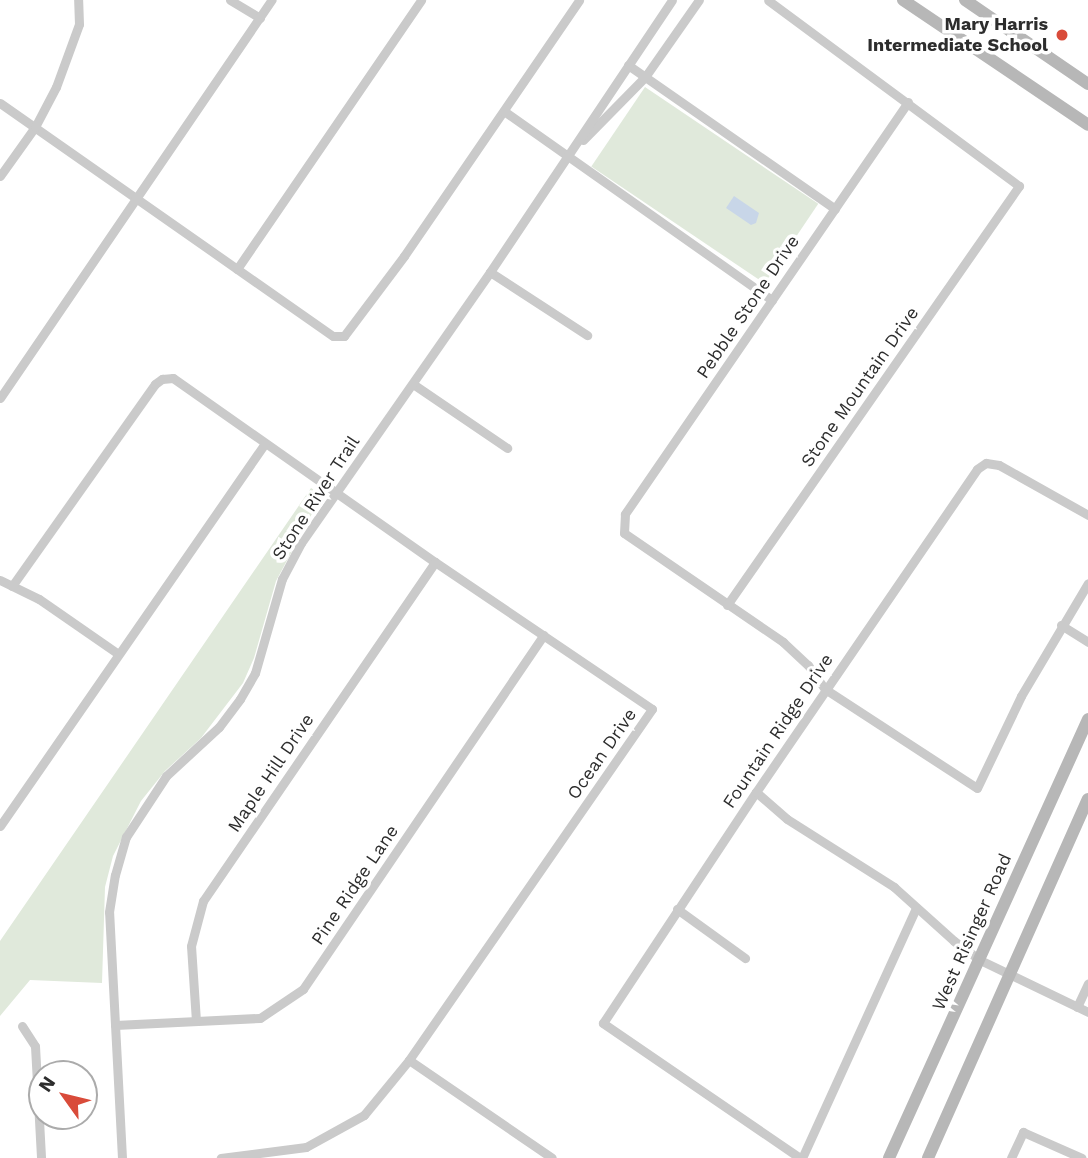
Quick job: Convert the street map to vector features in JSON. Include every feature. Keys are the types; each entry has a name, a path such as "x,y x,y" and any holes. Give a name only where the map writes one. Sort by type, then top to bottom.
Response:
{"main road":[{"path":"903,0 1088,125"},
{"path":"965,0 1088,84"},
{"name":"West Risinger Road","path":"889,1158 1088,719"},
{"path":"928,1158 1088,799"}],"street":[{"path":"0,176 35,127 56,87 79,24 78,0"},
{"path":"230,0 260,18"},
{"path":"0,398 272,0"},
{"path":"237,269 421,0"},
{"path":"0,103 333,336 344,336 364,312 579,0"},
{"name":"Stone River Trail","path":"122,1158 108,912 126,837 166,776 219,727 240,699 255,673 282,579 301,543 490,272 672,0"},
{"name":"Stone River Trail","path":"568,156 645,77 699,0"},
{"path":"768,0 908,102"},
{"path":"628,65 835,209"},
{"name":"Stone Mountain Drive","path":"727,605 1019,186 908,102"},
{"name":"Pebble Stone Drive","path":"727,605 624,533 625,514 908,102"},
{"path":"504,111 772,300"},
{"path":"490,272 587,335"},
{"name":"Ocean Drive","path":"12,586 155,384 162,379 173,378 435,562 652,709 409,1060 364,1115 306,1147 221,1158"},
{"path":"413,384 507,448"},
{"path":"0,826 117,653 265,444"},
{"name":"Fountain Ridge Drive","path":"801,1158 603,1023 825,689 977,469 986,463 999,465 1088,515"},
{"name":"Maple Hill Drive","path":"196,1021 191,946 202,901 435,562"},
{"path":"0,580 39,598 117,653"},
{"path":"727,605 799,655 825,689 977,789 1021,696 1088,583"},
{"path":"1061,625 1088,642"},
{"name":"Pine Ridge Lane","path":"115,1026 260,1018 303,989 544,635"},
{"path":"756,792 787,819 894,887 980,960 1088,1012"},
{"path":"801,1158 916,908"},
{"path":"677,909 745,958"},
{"path":"1077,1007 1088,983"},
{"path":"22,1026 34,1046 41,1158"},
{"path":"409,1060 552,1158"},
{"path":"1011,1158 1023,1132 1082,1158"}],"shaded area":[{"path":"645,87 818,204 765,283 591,167"},
{"path":"311,488 322,495 276,581 254,658 243,683 201,738 165,771 141,801 113,856 105,887 102,983 30,980 0,1016 0,941"}],"water":[{"path":"734,196 759,213 756,223 751,225 726,208"}],"place":[{"name":"Mary Harris Intermediate School","path":"1062,35"}]}
